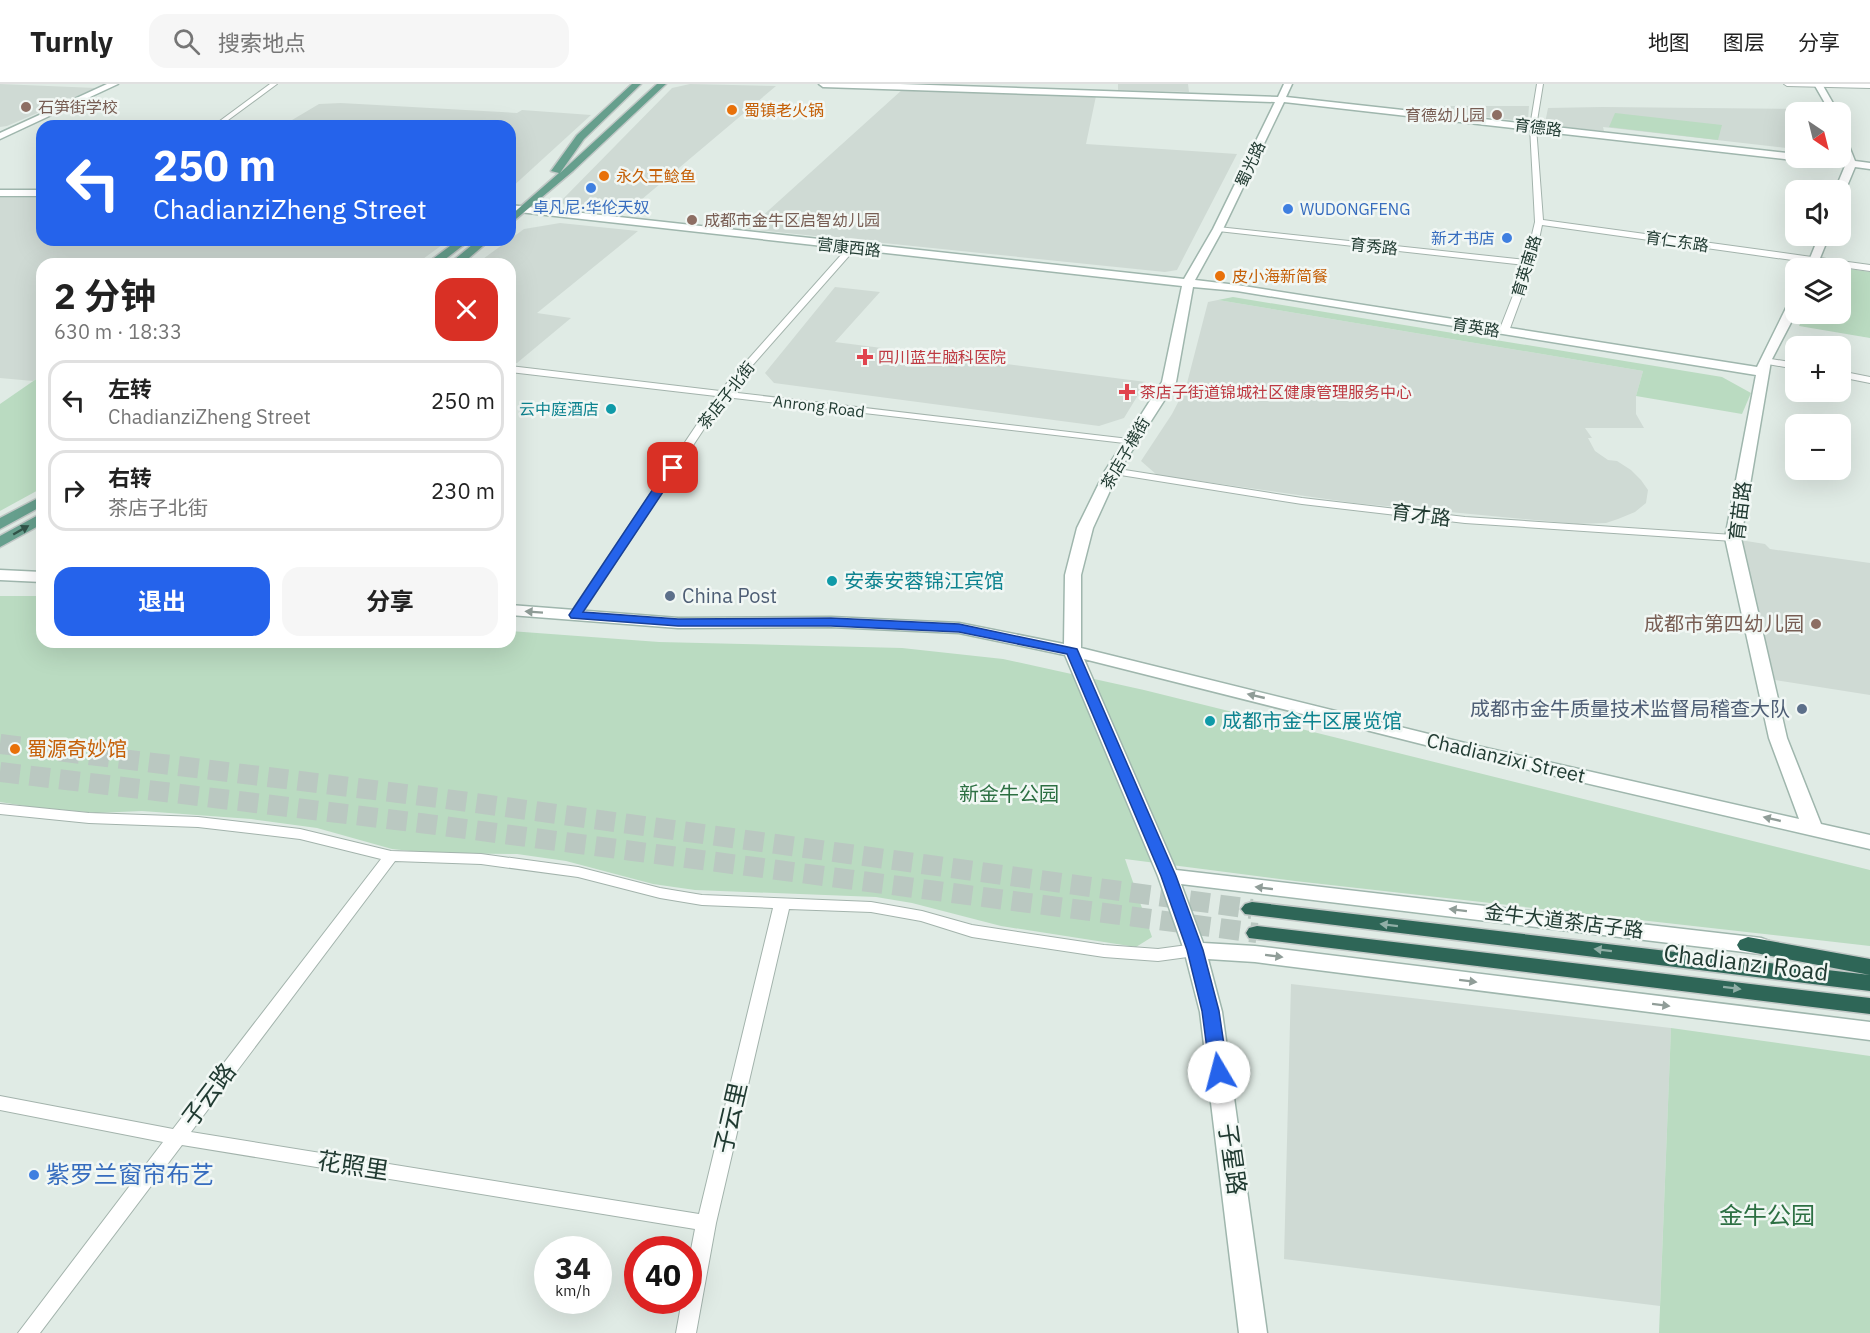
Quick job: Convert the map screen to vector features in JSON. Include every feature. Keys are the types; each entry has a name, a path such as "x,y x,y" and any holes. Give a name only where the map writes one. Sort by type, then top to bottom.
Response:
{"highway":[{"name":"金牛大道茶店子路","path":"1252,909 1870,983"},
{"name":"Chadianzi Road","path":"1257,933 1870,1006"},
{"path":"1748,945 1870,967"}],"main road":[{"path":"556,171 572,146 637,84"},
{"path":"516,216 570,169 585,150 650,84"},
{"path":"516,203 585,150 662,84"},
{"path":"570,169 588,160 669,84"},
{"path":"440,258 457,246"},
{"path":"462,258 478,246"},
{"path":"0,524 36,503"},
{"path":"0,542 36,521"}],"street":[{"path":"0,136 114,84"},
{"path":"224,120 274,84"},
{"name":"育德路","path":"823,84 1281,99 1785,157"},
{"name":"蜀光路","path":"1218,229 1288,84"},
{"name":"育英南路","path":"1504,332 1530,263 1539,222 1533,127 1540,84"},
{"path":"1787,84 1870,86"},
{"path":"1818,84 1828,102"},
{"name":"育德路","path":"1851,164 1870,166"},
{"path":"0,193 36,193"},
{"name":"营康西路","path":"516,209 852,248 1188,282"},
{"name":"育仁东路","path":"1539,222 1785,261"},
{"name":"育秀路","path":"1218,229 1530,263"},
{"name":"茶店子横街","path":"1072,651 1073,575 1085,528 1112,471 1169,382 1188,282 1218,229"},
{"name":"茶店子北街","path":"575,615 722,394 852,248"},
{"name":"育仁东路","path":"1851,267 1870,268"},
{"name":"育英路","path":"1188,282 1504,332 1765,366 1785,366"},
{"name":"育苗路","path":"1785,323 1765,366 1732,538 1778,738 1813,829"},
{"name":"Anrong Road","path":"516,370 1129,442"},
{"path":"1851,376 1870,380"},
{"name":"育才路","path":"1112,471 1302,501 1465,520 1732,538"},
{"path":"0,575 36,577"},
{"name":"Chadianzixi Street","path":"516,610 678,622 831,622 959,628 1072,651 1473,751 1870,842"},
{"name":"子星路","path":"1072,651 1168,876 1195,950 1211,1011 1253,1333"},
{"path":"0,810 90,818 198,822 300,834 391,856 481,859 578,872 660,894 702,900 871,907 922,916 972,930 1027,941 1104,951 1158,955 1195,950 1255,954 1870,1031"},
{"name":"子云路","path":"27,1333 391,856"},
{"path":"1168,876 1870,961"},
{"name":"子云里","path":"686,1333 706,1223 782,904"},
{"name":"花照里","path":"0,1103 177,1137 706,1223"}],"shaded area":[{"name":"石笋街学校","path":"0,84 96,88 0,127"},
{"path":"690,84 776,86 622,216 578,212 560,202 672,88"},
{"path":"1118,84 1188,84 1189,92 1118,90"},
{"path":"903,89 1096,96 1086,144 1237,154 1177,270 1165,272 748,229"},
{"path":"341,103 517,113 522,110 591,115 516,184 516,120 292,120 319,104"},
{"name":"育德幼儿园","path":"1443,106 1529,106 1528,120 1426,111"},
{"path":"1548,108 1785,109 1785,148 1603,127 1604,131 1556,126 1545,123"},
{"path":"0,198 36,198 36,246 441,246 424,258 36,258 36,379 33,381 0,378"},
{"path":"560,223 638,231 537,313 571,318 516,363 516,258 484,258 501,246 516,246 516,235 524,229"},
{"name":"四川蓝生脑科医院","path":"835,287 880,292 835,342 1146,382 1124,418 1099,426 774,383 765,373"},
{"path":"1218,300 1643,371 1636,396 1636,414 1644,428 1585,428 1592,438 1588,438 1595,451 1608,460 1617,461 1641,480 1648,490 1646,503 1635,512 1606,523 1577,524 1354,503 1157,475 1141,461 1172,414 1186,387 1208,302"},
{"name":"成都市第四幼儿园","path":"1740,540 1765,544 1770,549 1870,563 1870,695 1775,680"},
{"path":"1291,984 1671,1028 1660,1306 1284,1259"}],"green space":[{"path":"1615,113 1722,125 1718,140 1609,127"},
{"path":"1851,269 1870,272 1870,338 1799,326 1800,324 1851,324"},
{"path":"1233,297 1722,377 1751,393 1742,414 1636,396 1643,371 1218,300"},
{"path":"36,379 36,491 0,511 0,404"},
{"name":"新金牛公园","path":"0,596 36,596 36,648 516,648 516,631 659,642 902,648 1003,659 1144,690 1870,870 1870,946 1295,881 1125,859 1152,937 1136,947 1001,926 912,903 876,897 695,890 653,884 566,861 517,854 430,853 392,849 317,828 251,819 142,811 97,813 0,802"},
{"name":"金牛公园","path":"1671,1028 1870,1056 1870,1333 1659,1333"}],"tunnel":[{"path":"0,744 439,798 1252,909"},
{"path":"0,772 420,823 1257,933"}],"place":[{"name":"石笋街学校","path":"26,107"},
{"name":"蜀镇老火锅","path":"732,110"},
{"name":"育德幼儿园","path":"1497,115"},
{"name":"永久王鲶鱼","path":"604,176"},
{"name":"卓凡尼·华伦天奴","path":"591,188"},
{"name":"WUDONGFENG","path":"1288,209"},
{"name":"成都市金牛区启智幼儿园","path":"692,220"},
{"name":"新才书店","path":"1507,238"},
{"name":"皮小海新简餐","path":"1220,276"},
{"name":"四川蓝生脑科医院","path":"865,357"},
{"name":"茶店子街道锦城社区健康管理服务中心","path":"1127,392"},
{"name":"云中庭酒店","path":"611,409"},
{"name":"安泰安蓉锦江宾馆","path":"832,581"},
{"name":"China Post","path":"670,596"},
{"name":"成都市第四幼儿园","path":"1816,624"},
{"name":"成都市金牛质量技术监督局稽查大队","path":"1802,709"},
{"name":"成都市金牛区展览馆","path":"1210,721"},
{"name":"蜀源奇妙馆","path":"15,749"},
{"name":"紫罗兰窗帘布艺","path":"34,1175"}],"route":[{"path":"673,468 575,615 678,622 889,623 959,628 1072,651 1168,876 1195,950 1211,1011 1219,1072"}]}
